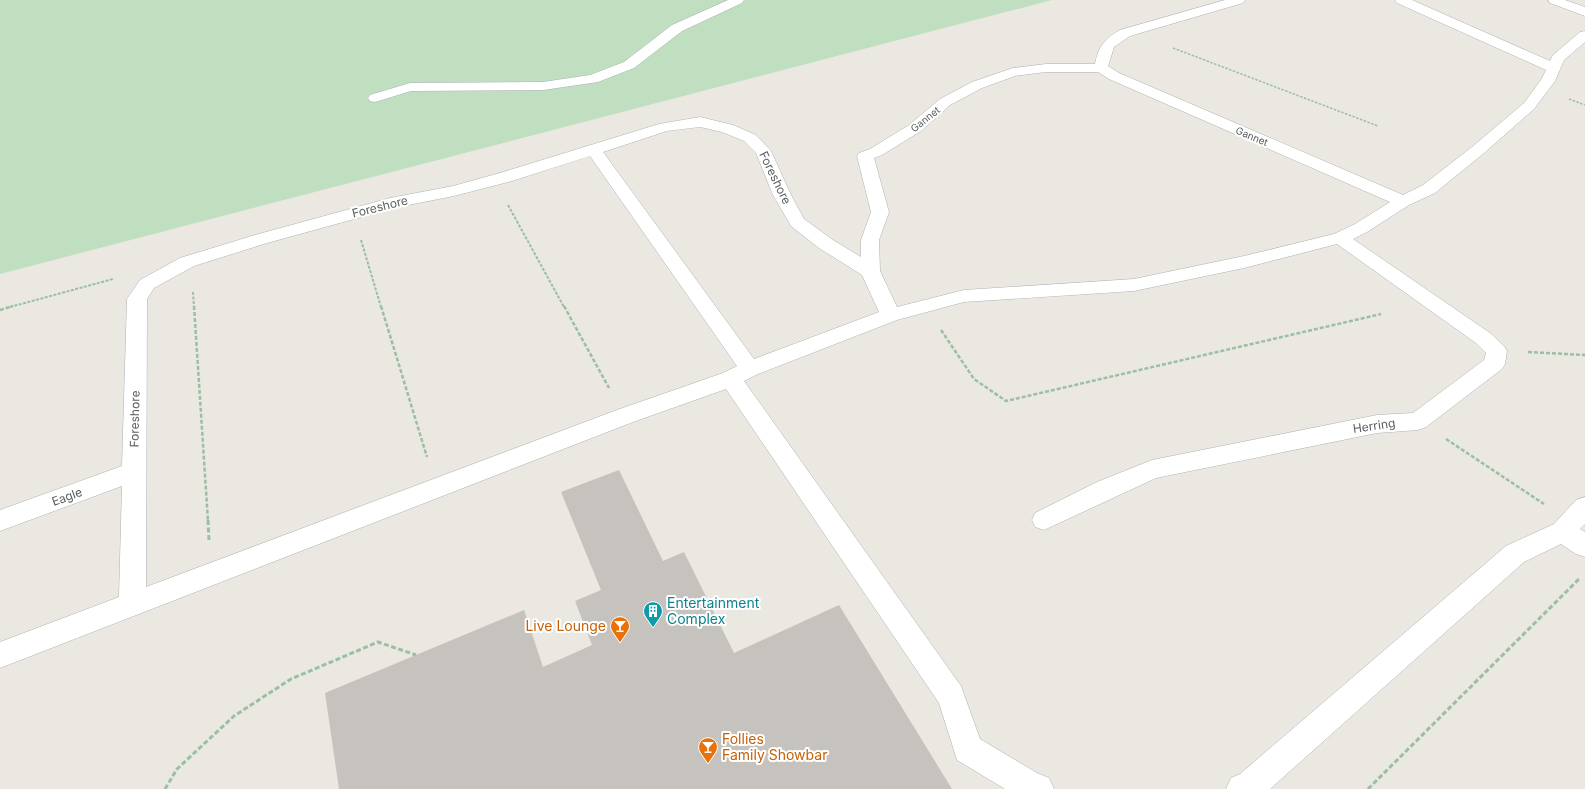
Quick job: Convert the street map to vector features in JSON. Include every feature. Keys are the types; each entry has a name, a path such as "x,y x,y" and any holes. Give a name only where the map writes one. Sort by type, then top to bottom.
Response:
{"lane":[{"path":"375,98 410,87 543,86 593,79 629,65 677,28 738,0"},
{"path":"1102,68 1104,53 1111,41 1131,32 1239,0"},
{"path":"1401,0 1554,68"},
{"path":"1554,0 1585,12"},
{"path":"0,656 132,604 625,416 740,374 891,315 971,294 1134,285 1244,262 1340,238 1361,228 1403,201 1429,189 1529,106 1548,81 1558,58 1585,35"},
{"name":"Gannet","path":"870,271 870,240 880,212 865,156 876,152 915,128 946,102 977,85 1013,72 1046,68 1102,68 1114,76 1403,201"},
{"name":"Foreshore","path":"132,604 137,298 147,284 187,262 261,239 396,202 495,180 665,127 700,122 727,128 750,138 762,151 782,195 797,222 826,244 870,271"},
{"path":"593,149 951,696 968,750 1031,787 1038,789"},
{"path":"1340,238 1484,338 1497,351 1494,364 1418,421"},
{"path":"870,271 891,315"},
{"name":"Herring","path":"1044,520 1106,489 1152,469 1377,424 1418,421"},
{"name":"Eagle","path":"0,521 134,472"},
{"path":"1242,789 1250,786 1256,781 1515,554 1576,526"}],"path":[{"path":"1131,32 1378,126"},
{"path":"495,180 625,416"},
{"path":"360,240 428,459"},
{"path":"193,287 211,574"},
{"path":"938,326 974,379 1006,401 1381,314"},
{"path":"1497,351 1585,355"},
{"path":"1418,421 1576,526"},
{"path":"1368,789 1580,578"},
{"path":"165,789 177,770 234,716 291,679 378,642 416,655"}],"green space":[{"path":"0,0 1052,0 0,274"}],"building":[{"name":"Entertainment Complex","path":"619,470 663,561 684,552 734,653 839,605 952,789 339,789 325,693 524,610 543,667 592,645 575,601 601,590 561,492"}],"place":[{"name":"Entertainment Complex","path":"653,628"},
{"name":"Live Lounge","path":"620,643"},
{"name":"Follies Family Showbar","path":"708,764"}]}
